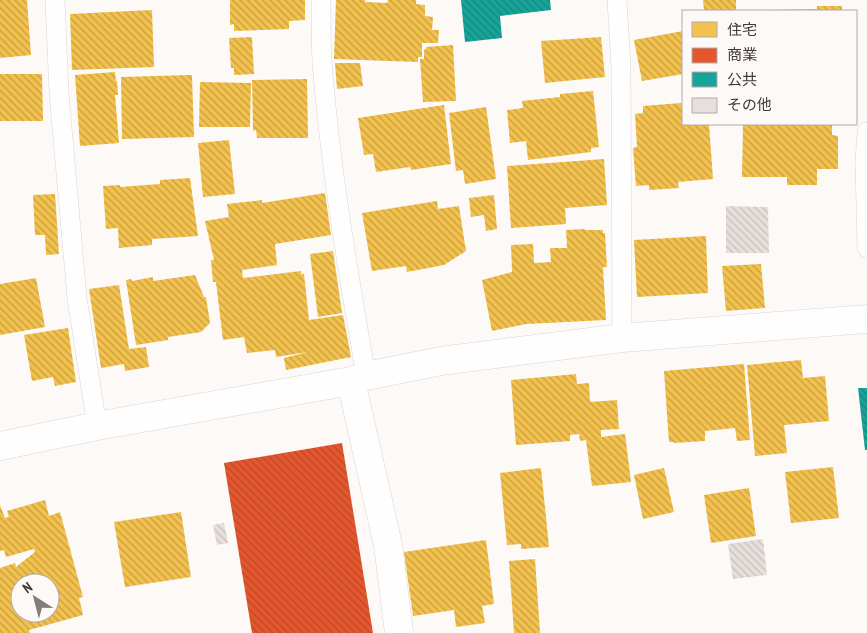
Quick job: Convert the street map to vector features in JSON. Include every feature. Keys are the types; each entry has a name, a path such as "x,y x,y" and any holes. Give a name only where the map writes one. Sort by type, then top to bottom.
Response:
{"street":[{"path":"0,446 441,361 622,338 867,319"},
{"path":"359,378 388,545 400,633"}],"lane":[{"path":"55,0 59,93 78,298 97,426"},
{"path":"321,0 322,59 330,148 352,294 359,378"},
{"path":"617,0 621,66 622,338"},
{"path":"867,132 865,163 867,248"}],"building: 住宅":[{"path":"0,0 27,0 31,55 0,58"},
{"path":"230,0 305,0 305,20 289,21 289,29 234,31 234,24 230,25"},
{"path":"336,0 365,0 365,2 387,3 388,0 416,0 416,4 425,5 425,16 433,17 432,30 439,30 438,43 422,43 422,57 418,57 418,62 334,59"},
{"path":"703,0 736,0 736,10 704,10"},
{"path":"817,6 842,6 842,10 765,10 817,9"},
{"path":"152,10 154,67 72,70 70,14"},
{"path":"682,31 682,74 642,81 634,40"},
{"path":"252,37 254,74 234,75 234,68 231,68 229,38"},
{"path":"601,37 605,77 545,83 541,41"},
{"path":"453,45 456,101 423,102 420,59 424,59 424,49 426,50 426,47"},
{"path":"335,63 360,63 363,86 337,89"},
{"path":"115,72 118,95 115,95 119,143 80,146 75,75"},
{"path":"0,74 42,74 43,121 0,121"},
{"path":"192,75 194,137 122,139 121,77"},
{"path":"307,79 308,138 257,138 256,130 253,131 252,80"},
{"path":"200,82 251,83 250,127 199,127"},
{"path":"593,91 599,147 591,148 591,152 528,160 526,141 510,143 507,110 523,108 522,101 560,97 560,94"},
{"path":"681,103 682,125 709,125 713,179 678,182 679,188 649,190 649,185 636,186 633,148 637,147 635,114 643,113 643,106"},
{"path":"444,105 451,164 411,170 410,167 376,172 373,154 364,155 358,118"},
{"path":"486,107 496,179 465,184 463,170 456,171 449,113"},
{"path":"743,125 832,125 832,135 838,136 838,169 817,169 817,185 787,185 787,177 742,177"},
{"path":"229,140 235,194 203,197 198,143"},
{"path":"604,159 607,205 565,208 566,224 511,228 507,166"},
{"path":"190,178 198,236 152,239 152,245 119,248 118,228 106,229 103,186 120,185 120,187 160,184 160,180"},
{"path":"325,193 331,235 275,244 277,265 242,270 243,278 301,271 301,274 304,274 309,320 343,315 351,357 286,370 284,358 308,352 276,357 275,350 247,353 244,337 223,340 216,282 213,282 211,260 214,260 205,221 229,217 227,204 262,200 262,203"},
{"path":"55,194 59,254 46,255 45,235 35,235 33,195"},
{"path":"494,195 497,229 486,231 484,215 471,217 469,198"},
{"path":"437,201 438,209 459,206 466,251 444,265 407,272 406,266 372,271 362,213"},
{"path":"566,230 603,230 603,233 605,233 607,267 603,267 606,320 526,324 492,331 482,280 512,272 511,245 533,244 534,263 551,262 550,248 567,248"},
{"path":"706,236 708,293 637,297 634,240"},
{"path":"333,251 342,313 318,317 310,254"},
{"path":"761,264 765,308 726,311 722,266"},
{"path":"195,275 204,297 206,297 210,323 201,332 168,337 168,340 136,345 126,280 131,279 132,281 153,277 153,281"},
{"path":"36,278 45,327 0,335 0,284"},
{"path":"119,285 129,349 146,347 149,367 125,371 124,364 101,368 89,289"},
{"path":"68,328 76,382 55,386 53,377 32,381 24,335"},
{"path":"801,360 803,378 825,376 829,421 784,425 787,453 755,456 747,365"},
{"path":"744,364 750,440 737,441 735,428 705,431 705,441 669,442 664,371"},
{"path":"576,374 577,384 589,383 590,402 617,400 619,429 601,430 601,437 625,434 631,482 592,486 586,440 580,441 579,434 570,435 570,441 516,445 511,380"},
{"path":"833,467 839,518 791,523 785,472"},
{"path":"541,468 549,547 521,549 521,544 507,545 500,473"},
{"path":"664,468 674,512 643,519 634,475"},
{"path":"749,488 756,536 711,543 704,495"},
{"path":"45,500 49,516 60,512 83,597 79,598 83,615 60,621 60,573 10,573 10,623 54,623 29,630 30,633 0,633 0,568 15,563 16,567 35,552 34,549 6,557 4,550 0,551 0,505 5,518 9,517 7,511"},
{"path":"181,512 191,577 125,587 114,522"},
{"path":"486,540 494,604 482,606 485,623 456,627 454,610 413,616 404,552"},
{"path":"535,559 540,633 514,633 509,561"}],"building: 商業":[{"path":"342,443 373,633 252,633 224,463"}],"building: 公共":[{"path":"461,0 550,0 551,10 500,16 502,38 465,42"},
{"path":"858,388 867,388 867,450 865,450"}],"building: その他":[{"path":"726,206 768,207 769,253 726,253"},
{"path":"224,523 228,543 217,545 213,525"},
{"path":"763,539 767,575 733,579 728,544"}]}
